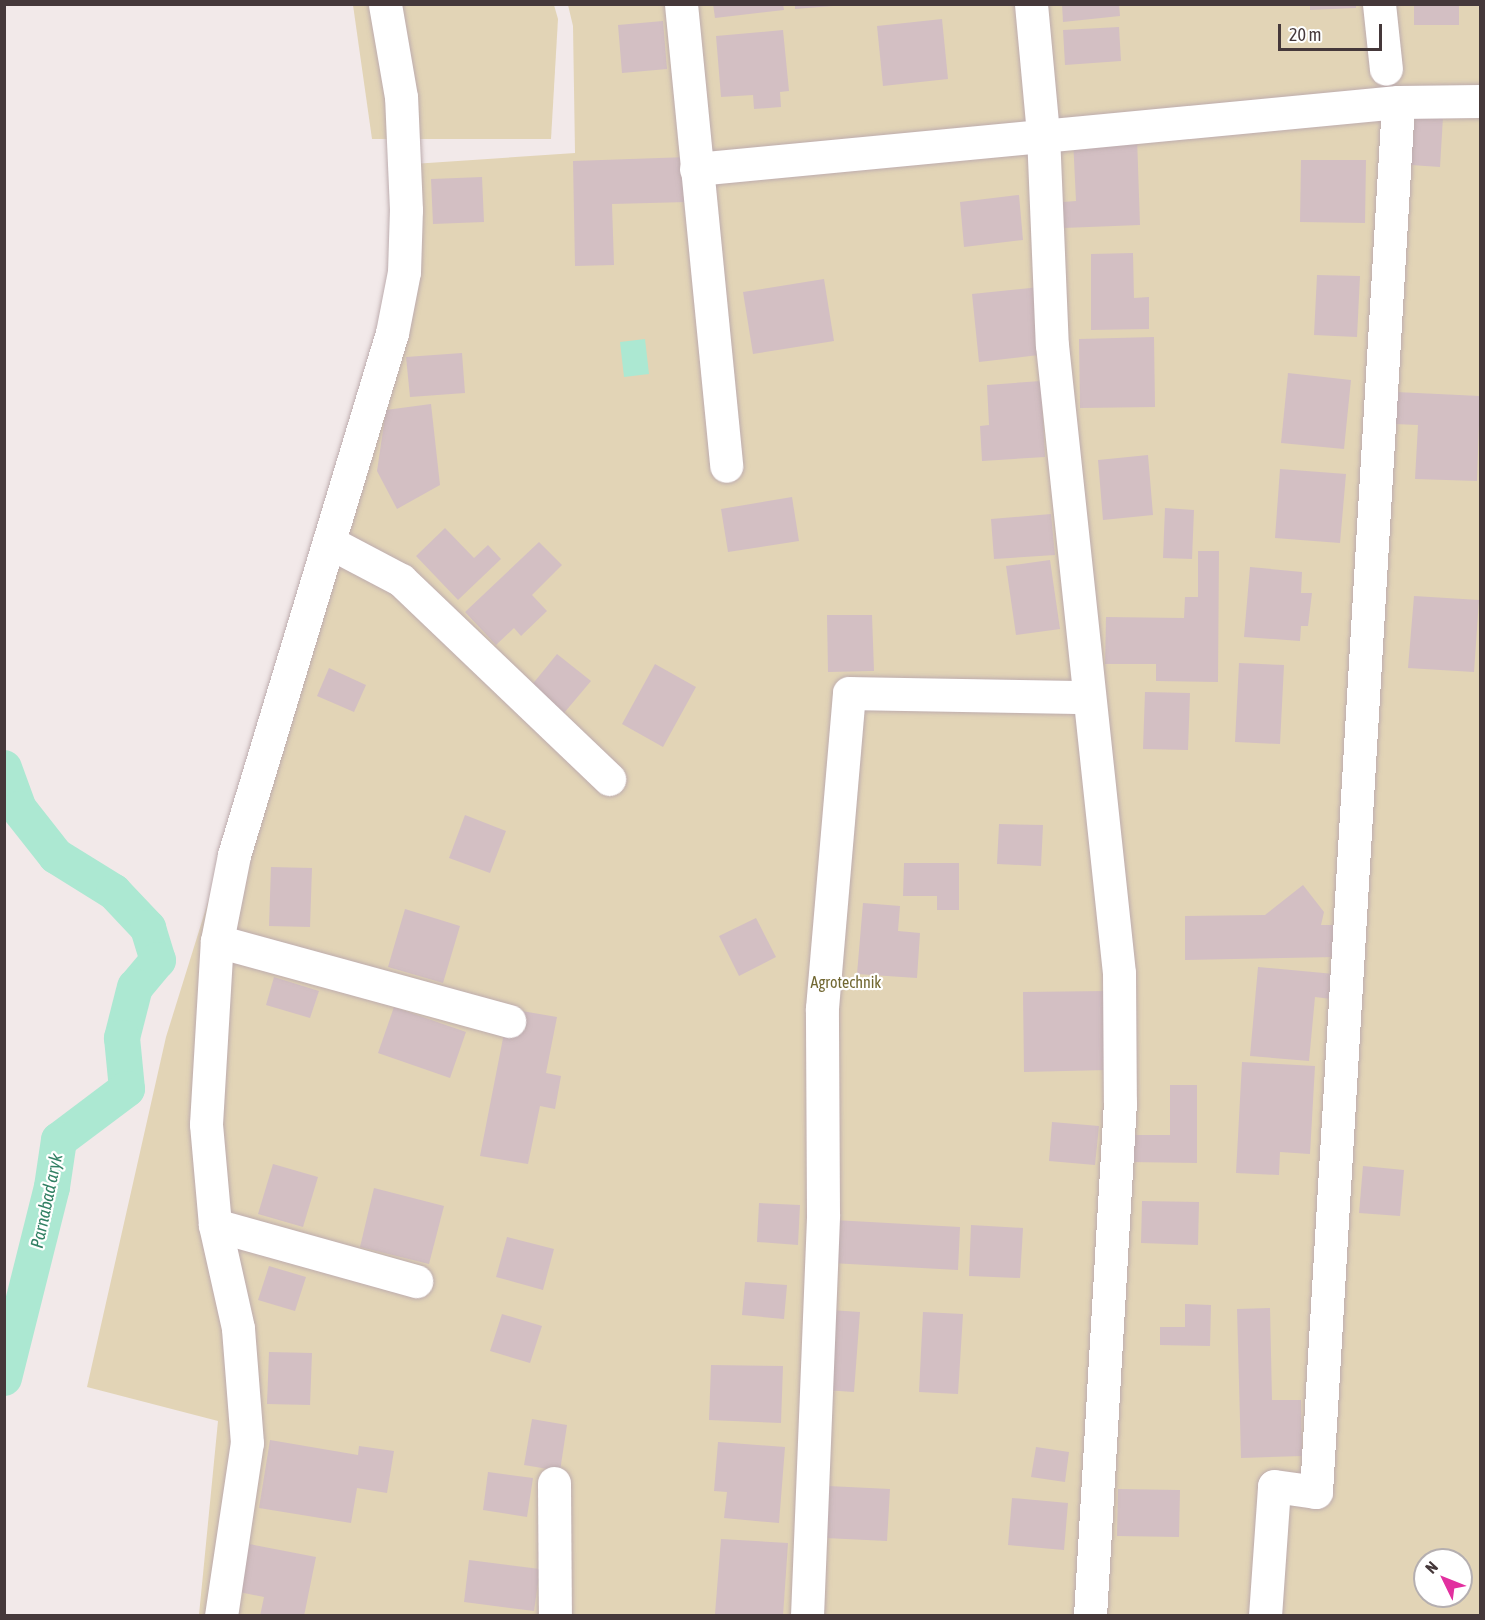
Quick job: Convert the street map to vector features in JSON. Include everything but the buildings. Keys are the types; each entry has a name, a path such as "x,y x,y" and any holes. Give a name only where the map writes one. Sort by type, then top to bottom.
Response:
{"street":[{"path":"221,1616 247,1443 238,1328 216,1225 206,1124 218,942 234,855 392,333 404,272 403,142 400,97 385,4"},
{"path":"681,4 726,466"},
{"path":"1031,4 1043,134 1052,345 1119,973 1120,1102 1090,1616"},
{"path":"1379,4 1386,69"},
{"path":"696,169 1043,134 1398,102 1480,101"},
{"path":"1265,1616 1274,1486 1316,1492 1398,102"},
{"path":"329,543 401,580 609,779"},
{"path":"807,1616 823,1214 822,1008 849,693 1089,697"},
{"path":"218,942 508,1021"},
{"path":"216,1225 416,1281"},
{"path":"554,1483 555,1616"}],"green space":[{"path":"353,5 554,5 558,19 551,139 372,139"},
{"name":"Agrotechnik","path":"568,5 1480,5 1480,1615 199,1615 218,1421 87,1387 166,1037 404,272 398,165 575,153 573,26"}],"shaded area":[{"path":"645,339 649,374 624,377 620,342"}],"waterway":[{"name":"Parnabad aryk","path":"4,768 19,809 56,856 114,892 148,928 158,960 135,987 122,1038 127,1089 59,1140 52,1187 4,1378"}]}
